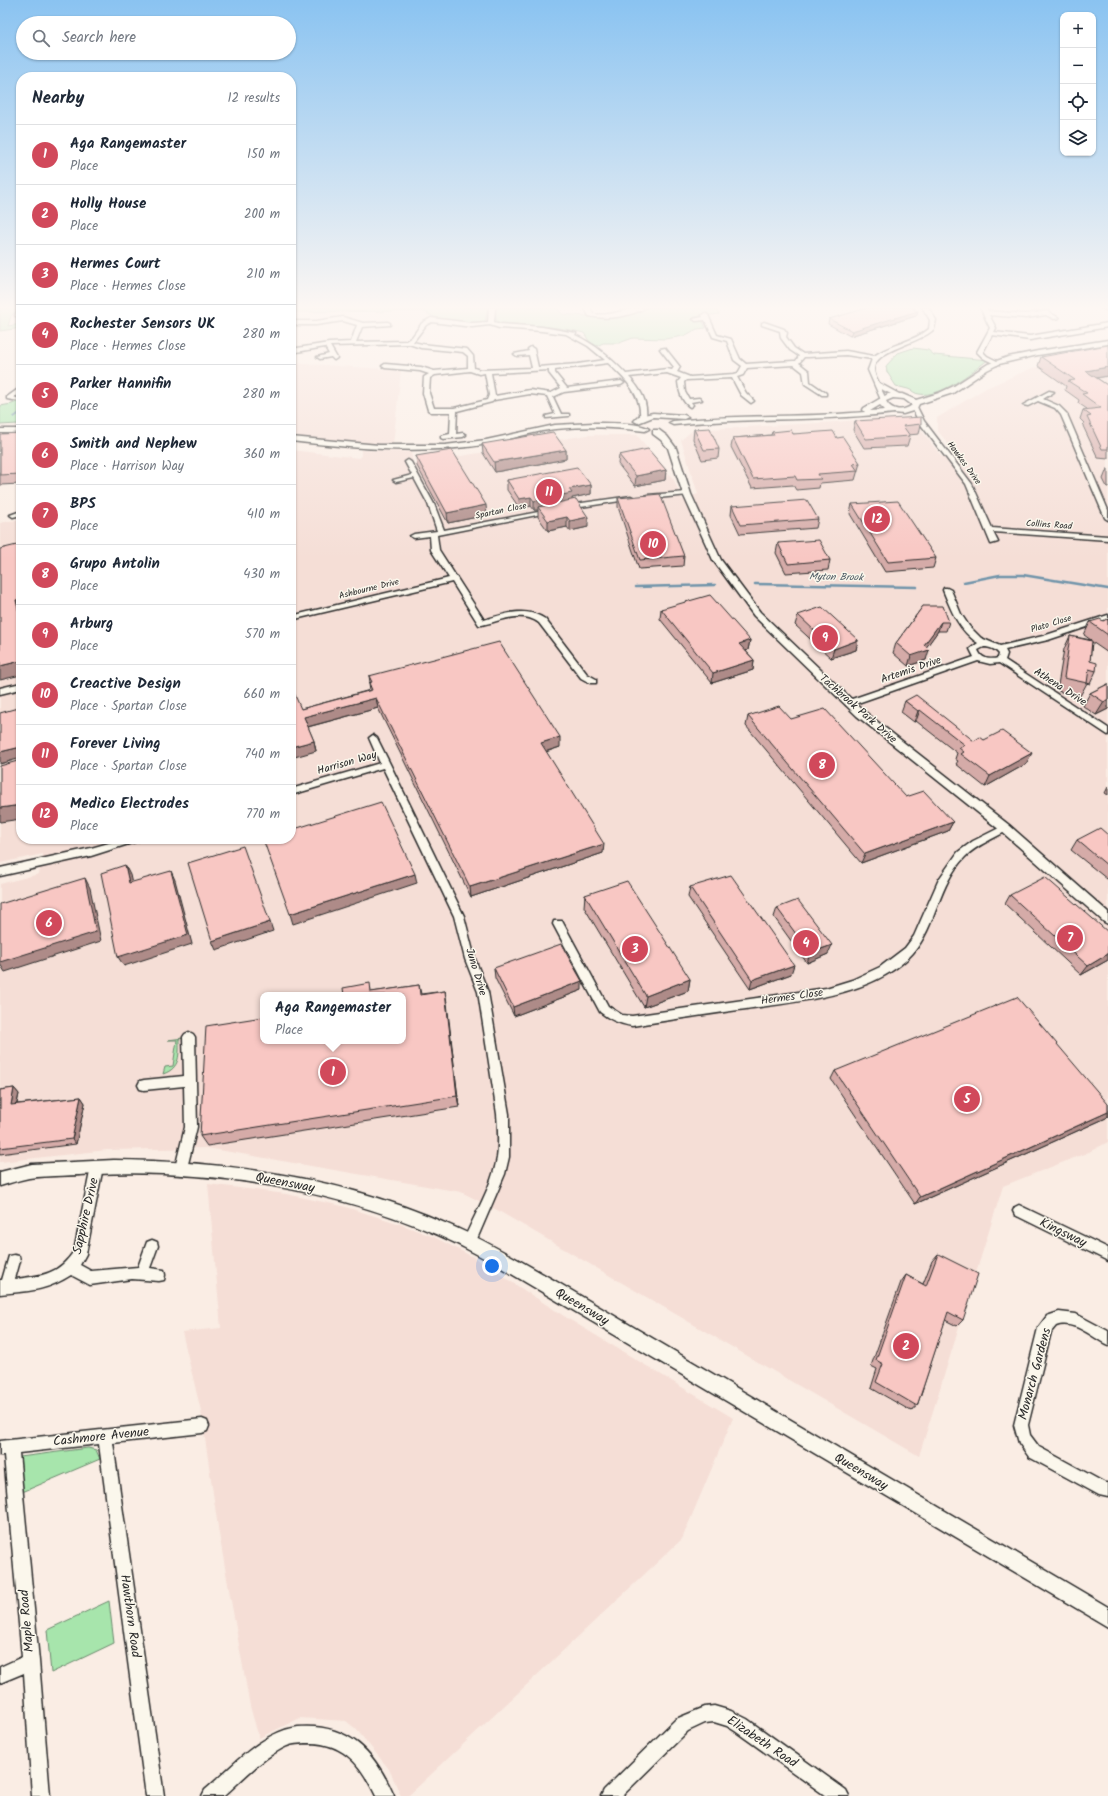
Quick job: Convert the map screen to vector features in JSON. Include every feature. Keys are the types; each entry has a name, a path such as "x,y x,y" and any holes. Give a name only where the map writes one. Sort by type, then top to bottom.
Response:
{"street":[{"path":"426,391 426,396 431,410 454,410 486,403 491,398 500,398 530,392 551,395 562,391"},
{"path":"490,391 491,398"},
{"path":"636,391 644,408 653,415"},
{"path":"683,391 689,403 699,400"},
{"path":"741,391 749,399 758,395"},
{"path":"810,394 822,393 819,391"},
{"path":"880,391 885,407 894,411"},
{"path":"890,391 915,405"},
{"path":"296,440 355,447 440,448 483,443 556,427 615,425 656,432 672,429 681,421 710,419 827,417 860,413 894,411 904,412 931,397 950,391"},
{"path":"16,392 6,399 16,400"},
{"path":"1026,405 1051,392"},
{"path":"551,395 550,397 558,416"},
{"path":"860,413 876,406 882,400 890,396 931,397"},
{"path":"1038,399 1057,408 1064,414 1108,518"},
{"name":"Hawkes Drive","path":"915,405 921,421 969,484 994,542"},
{"path":"644,408 639,425 645,429"},
{"path":"453,436 452,430 456,418 454,410"},
{"name":"Hawkes Drive","path":"904,412 921,421"},
{"path":"548,417 567,415"},
{"path":"615,425 653,415 710,419"},
{"path":"664,416 671,420 672,429"},
{"name":"Tachbrook Park Drive","path":"672,429 672,448 687,494 717,560 739,592 768,626 849,703 903,748 1005,828 1108,919"},
{"path":"0,432 16,431"},
{"name":"Tachbrook Park Drive","path":"656,432 664,438 672,448"},
{"path":"443,437 463,435"},
{"path":"408,462 431,504 433,514 442,532"},
{"path":"396,480 416,476"},
{"name":"Spartan Close","path":"414,536 433,534 584,504 687,494"},
{"name":"Collins Road","path":"989,530 1108,538"},
{"path":"433,534 435,550 482,623 520,614 535,615 542,621 584,676 593,681"},
{"name":"Ashbourne Drive","path":"296,617 453,578"},
{"path":"947,590 952,611 969,632 986,644 1000,649 1003,654 1002,659 987,661 979,658 976,655 969,632"},
{"name":"Plato Close","path":"1000,649 1052,636 1108,616"},
{"path":"974,649 978,646 986,644"},
{"name":"Artemis Drive","path":"849,703 979,658"},
{"name":"Athena Drive","path":"1000,660 1108,732"},
{"path":"0,691 16,687"},
{"name":"Juno Drive","path":"374,738 459,916 464,931 470,960 482,987 484,997 503,1114 504,1145 499,1174 469,1242"},
{"name":"Harrison Way","path":"296,791 386,764"},
{"name":"Hermes Close","path":"558,924 599,1001 610,1014 620,1019 632,1021 826,992 856,983 883,971 907,952 918,940 944,877 956,860 970,847 1005,828"},
{"path":"0,872 91,852 119,844"},
{"path":"181,1168 190,1134 191,1080 189,1036"},
{"path":"144,1085 191,1080"},
{"name":"Queensway","path":"0,1178 32,1171 97,1167 181,1168 299,1185 389,1208 428,1223 469,1242 551,1288 1108,1618"},
{"name":"Sapphire Drive","path":"14,1261 4,1286 41,1282 53,1279 71,1267 80,1254 97,1167"},
{"name":"Kingsway","path":"1019,1211 1108,1255"},
{"path":"142,1273 152,1246"},
{"path":"71,1267 84,1276 90,1278 142,1273 159,1275"},
{"name":"Monarch Gardens","path":"1108,1338 1069,1318 1061,1317 1049,1322 1046,1328 1021,1425 1024,1438 1034,1452 1104,1490 1108,1490"},
{"name":"Cashmore Avenue","path":"6,1448 202,1426"},
{"name":"Hawthorn Road","path":"106,1437 155,1796"},
{"name":"Maple Road","path":"6,1448 31,1661 41,1796"},
{"path":"0,1675 31,1661"},
{"name":"Elizabeth Road","path":"610,1796 682,1725 705,1715 714,1714 731,1719 741,1725 840,1796"},
{"path":"211,1796 264,1752 282,1740 298,1735 315,1735 341,1740 354,1749 370,1768 385,1796"}],"shaded area":[{"path":"296,391 399,391 393,445 296,437"},
{"path":"981,391 1108,391 1108,1142 1089,1152 1003,1186 919,1456 497,1210 461,1192 207,1148 107,1150 0,1162 0,884 39,874 43,854 0,863 0,523 16,520 16,844 296,844 296,451 359,458 361,457 361,450 411,452 413,464 587,435 637,435 674,480 682,500 698,494 681,440 693,430 837,422 877,418 913,420 942,457 958,456 937,430 937,418"},
{"path":"208,1184 286,1194 342,1206 397,1223 434,1237 473,1257 567,1318 733,1418 682,1539 408,1796 401,1796 389,1769 356,1729 346,1721 300,1718 259,1738 250,1706 219,1534 201,1411 182,1332 221,1328"}],"green space":[{"path":"911,391 940,391 928,394 918,394"},
{"path":"16,402 16,424 0,425 0,406"},
{"path":"183,1038 179,1039 179,1055 176,1064 173,1068 163,1074 165,1067 173,1066 177,1040 168,1040"},
{"path":"88,1448 96,1450 100,1459 20,1493 17,1459 20,1457"},
{"path":"109,1601 114,1643 51,1673 47,1630"}],"building":[{"path":"1084,391 1108,391 1108,449 1102,449 1087,417 1091,416 1083,410 1101,408 1082,394 1087,393"},
{"path":"921,417 921,424 903,426 910,436 866,439 855,421"},
{"path":"710,428 719,449 704,450 694,429"},
{"path":"791,430 793,434 833,431 837,438 843,437 860,463 853,464 858,471 818,474 821,479 797,480 795,476 753,479 733,438 774,435 772,432"},
{"path":"553,432 566,450 494,462 482,444"},
{"path":"16,433 16,474 0,475 0,434"},
{"path":"648,449 666,470 636,476 619,455"},
{"path":"452,450 486,505 447,513 416,456"},
{"path":"577,467 591,485 569,489 572,493 534,501 531,497 519,499 507,480"},
{"path":"660,494 684,556 640,560 618,498"},
{"path":"576,499 588,517 570,521 567,517 548,521 538,507"},
{"path":"807,500 818,519 741,525 732,506"},
{"path":"898,501 936,558 888,562 852,504"},
{"path":"819,540 830,560 788,564 778,543"},
{"path":"16,545 16,662 0,666 0,549"},
{"path":"710,595 750,640 739,644 754,660 713,673 661,609"},
{"path":"923,606 943,606 949,622 941,622 924,645 929,650 911,656 896,643"},
{"path":"822,607 858,640 834,649 798,615"},
{"path":"1100,619 1103,621 1108,620 1108,635 1090,622"},
{"path":"1070,636 1092,641 1090,661 1097,663 1096,671 1089,669 1087,683 1064,678"},
{"path":"499,642 560,737 541,743 604,844 470,887 376,698 304,717 314,741 296,746 296,698 301,709 372,690 369,683 372,682 369,676"},
{"path":"1108,684 1108,699 1104,702 1090,693"},
{"path":"916,695 974,741 980,737 984,740 1002,731 1032,753 990,776 961,754 964,752 959,748 965,745 920,710 918,711 905,701"},
{"path":"779,706 791,719 825,709 906,797 924,791 953,822 865,854 748,716"},
{"path":"16,708 16,748 0,752 0,713"},
{"path":"16,761 16,806 0,808 0,766"},
{"path":"381,802 415,874 290,914 265,844 296,844 296,828"},
{"path":"1100,828 1108,835 1108,866 1077,840"},
{"path":"243,846 270,922 212,941 188,863"},
{"path":"125,865 129,883 171,871 188,935 118,957 101,873"},
{"path":"731,875 794,965 752,980 690,887"},
{"path":"1045,877 1108,932 1108,954 1088,966 1010,895"},
{"path":"85,878 96,932 0,962 0,904"},
{"path":"627,881 690,979 646,996 585,895"},
{"path":"798,900 832,945 810,953 777,908"},
{"path":"561,944 582,981 513,1007 494,968"},
{"path":"370,983 371,992 344,992 343,988"},
{"path":"419,985 420,995 445,991 457,1096 200,1136 206,1026 260,1017 260,1044 406,1044 406,992 371,992"},
{"path":"1017,997 1108,1104 1108,1112 920,1197 835,1071"},
{"path":"14,1088 11,1105 81,1097 72,1139 0,1148 0,1090"},
{"path":"938,1254 978,1274 963,1320 948,1312 917,1406 876,1382 883,1364 876,1360 906,1275 926,1286"}],"waterway":[{"name":"Myton Brook","path":"964,582 1000,575 1023,575 1108,589"},
{"name":"Myton Brook","path":"755,584 917,587"},
{"name":"Myton Brook","path":"636,587 715,585"}],"place":[{"name":"Forever Living","path":"549,492"},
{"name":"Medico Electrodes","path":"877,519"},
{"name":"Creactive Design","path":"653,544"},
{"name":"Arburg","path":"825,638"},
{"name":"Grupo Antolin","path":"822,765"},
{"name":"Smith and Nephew","path":"49,923"},
{"name":"BPS","path":"1070,938"},
{"name":"Rochester Sensors UK","path":"806,943"},
{"name":"Hermes Court","path":"635,949"},
{"name":"Aga Rangemaster","path":"333,1072"},
{"name":"Parker Hannifin","path":"967,1099"},
{"name":"Holly House","path":"906,1346"}]}
